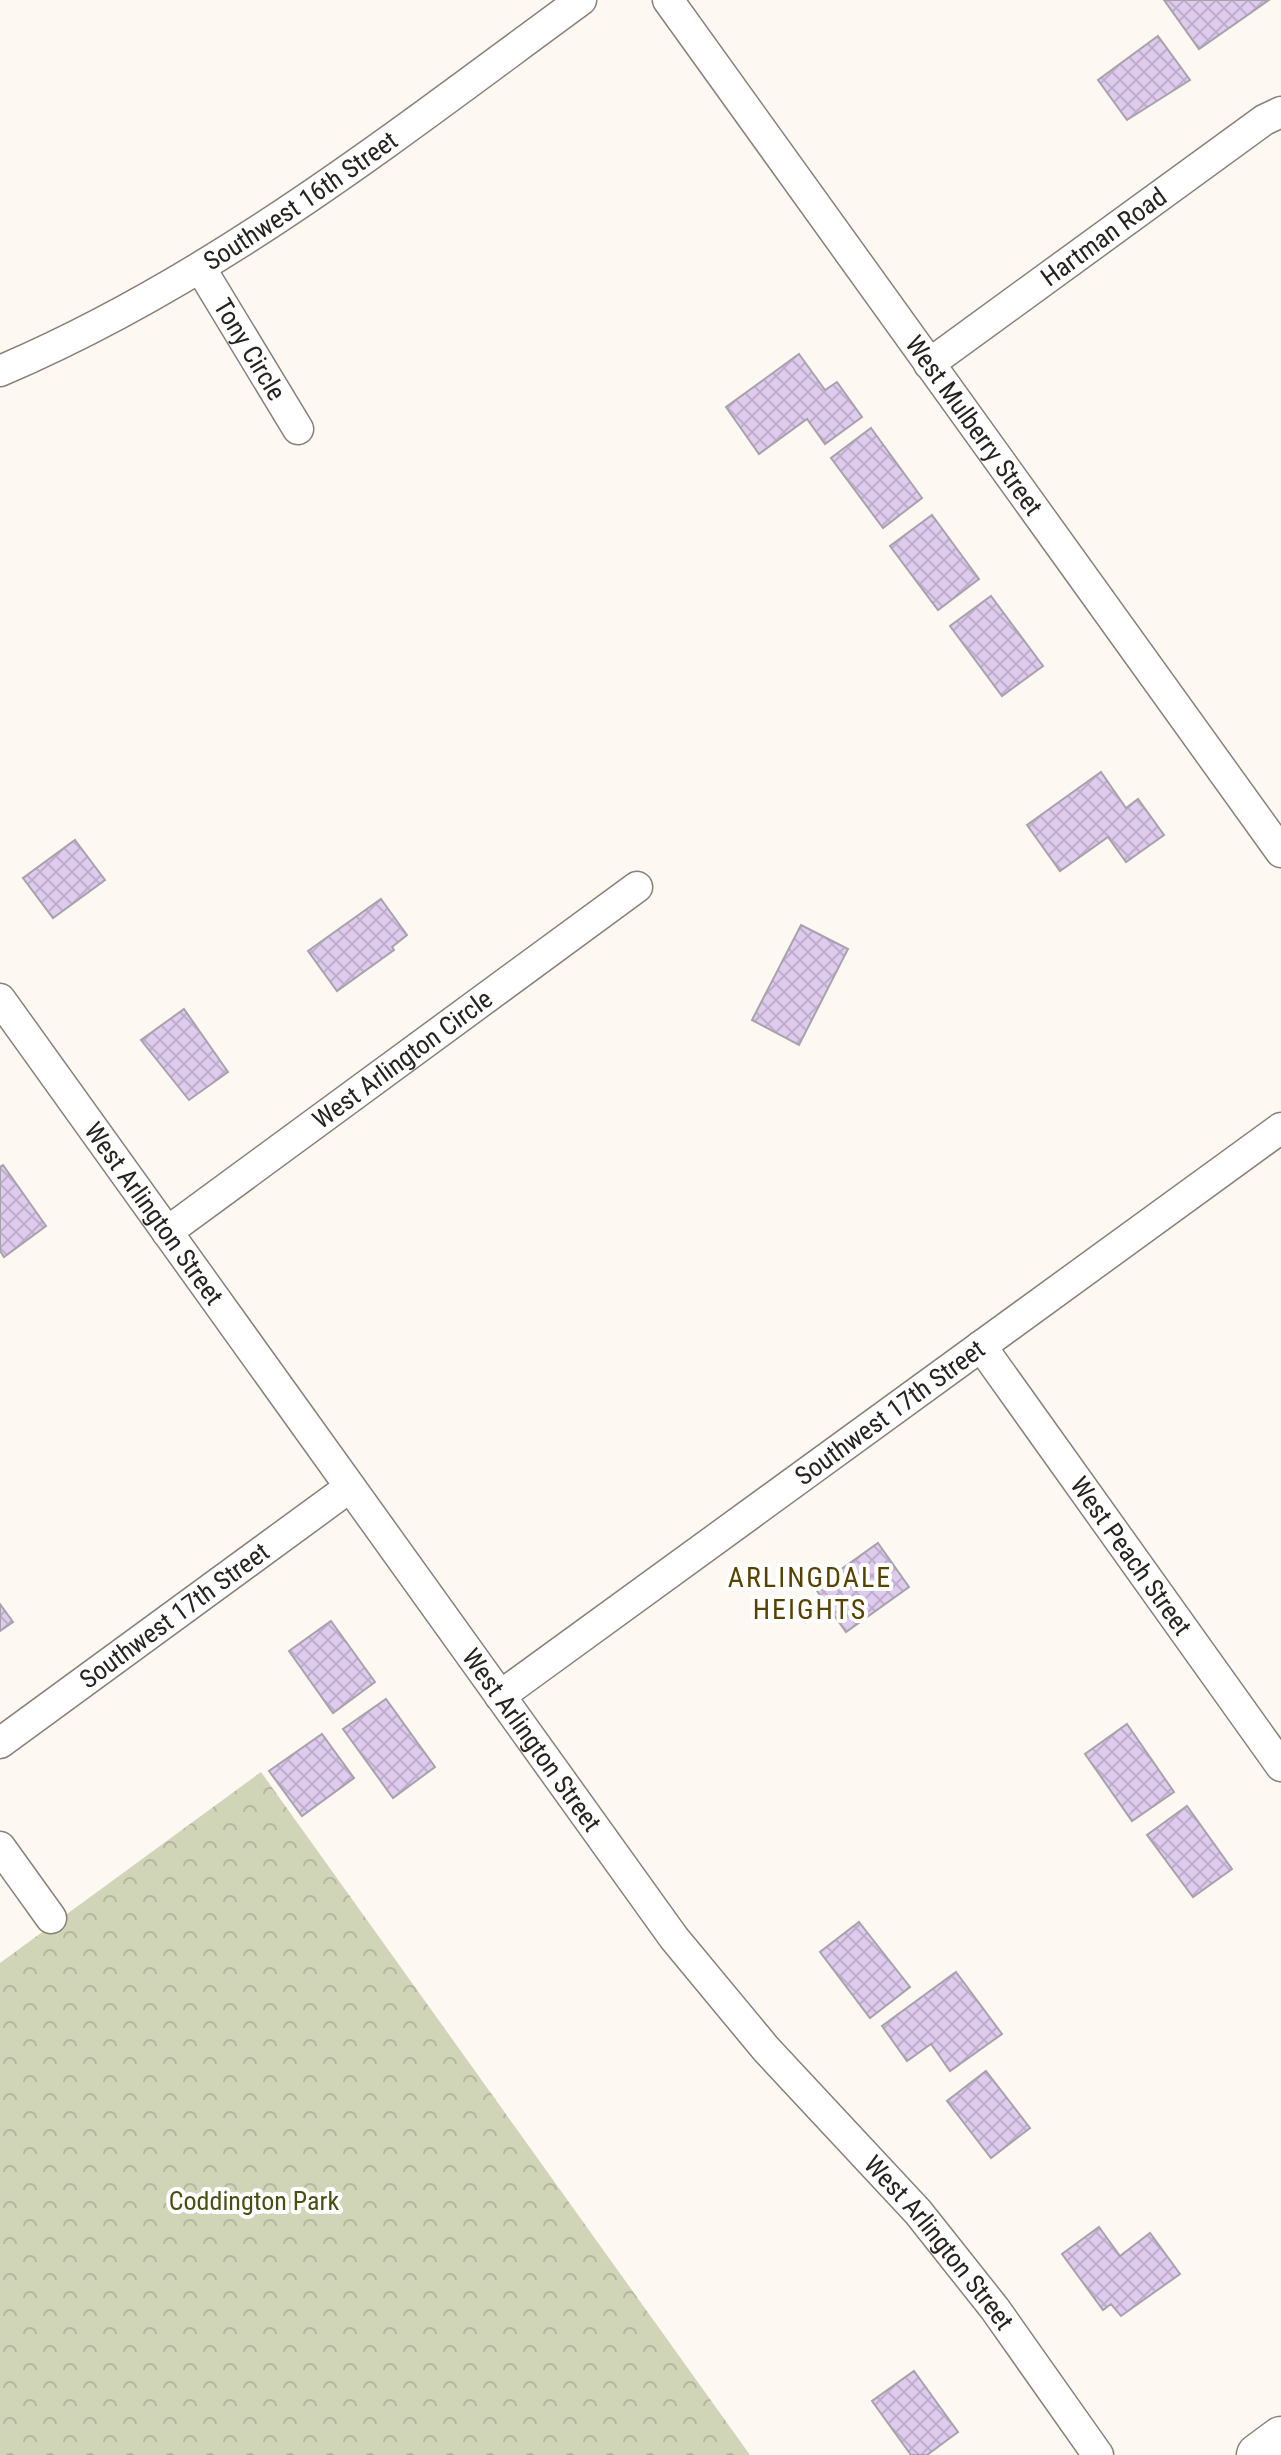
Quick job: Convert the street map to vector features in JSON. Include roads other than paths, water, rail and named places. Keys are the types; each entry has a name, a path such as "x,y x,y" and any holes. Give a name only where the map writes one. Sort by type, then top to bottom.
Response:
{"main road":[{"path":"1258,2455 1281,2438"}],"street":[{"name":"Southwest 16th Street","path":"0,371 201,269 316,194 581,0"},
{"name":"West Mulberry Street","path":"668,0 1281,852"},
{"name":"Hartman Road","path":"929,364 1264,120 1281,112"},
{"name":"Tony Circle","path":"201,269 298,429"},
{"name":"West Arlington Circle","path":"167,1232 637,887"},
{"name":"West Arlington Street","path":"0,999 674,1938 766,2049 918,2212 995,2309 1098,2455"},
{"name":"Southwest 17th Street","path":"500,1696 1281,1128"},
{"name":"West Peach Street","path":"981,1346 1281,1766"},
{"name":"Southwest 17th Street","path":"0,1743 350,1487"},
{"path":"0,1847 51,1918"}],"district":[{"name":"ARLINGDALE HEIGHTS","path":"810,1593"}],"park label":[{"name":"Coddington Park","path":"254,2201"}]}
